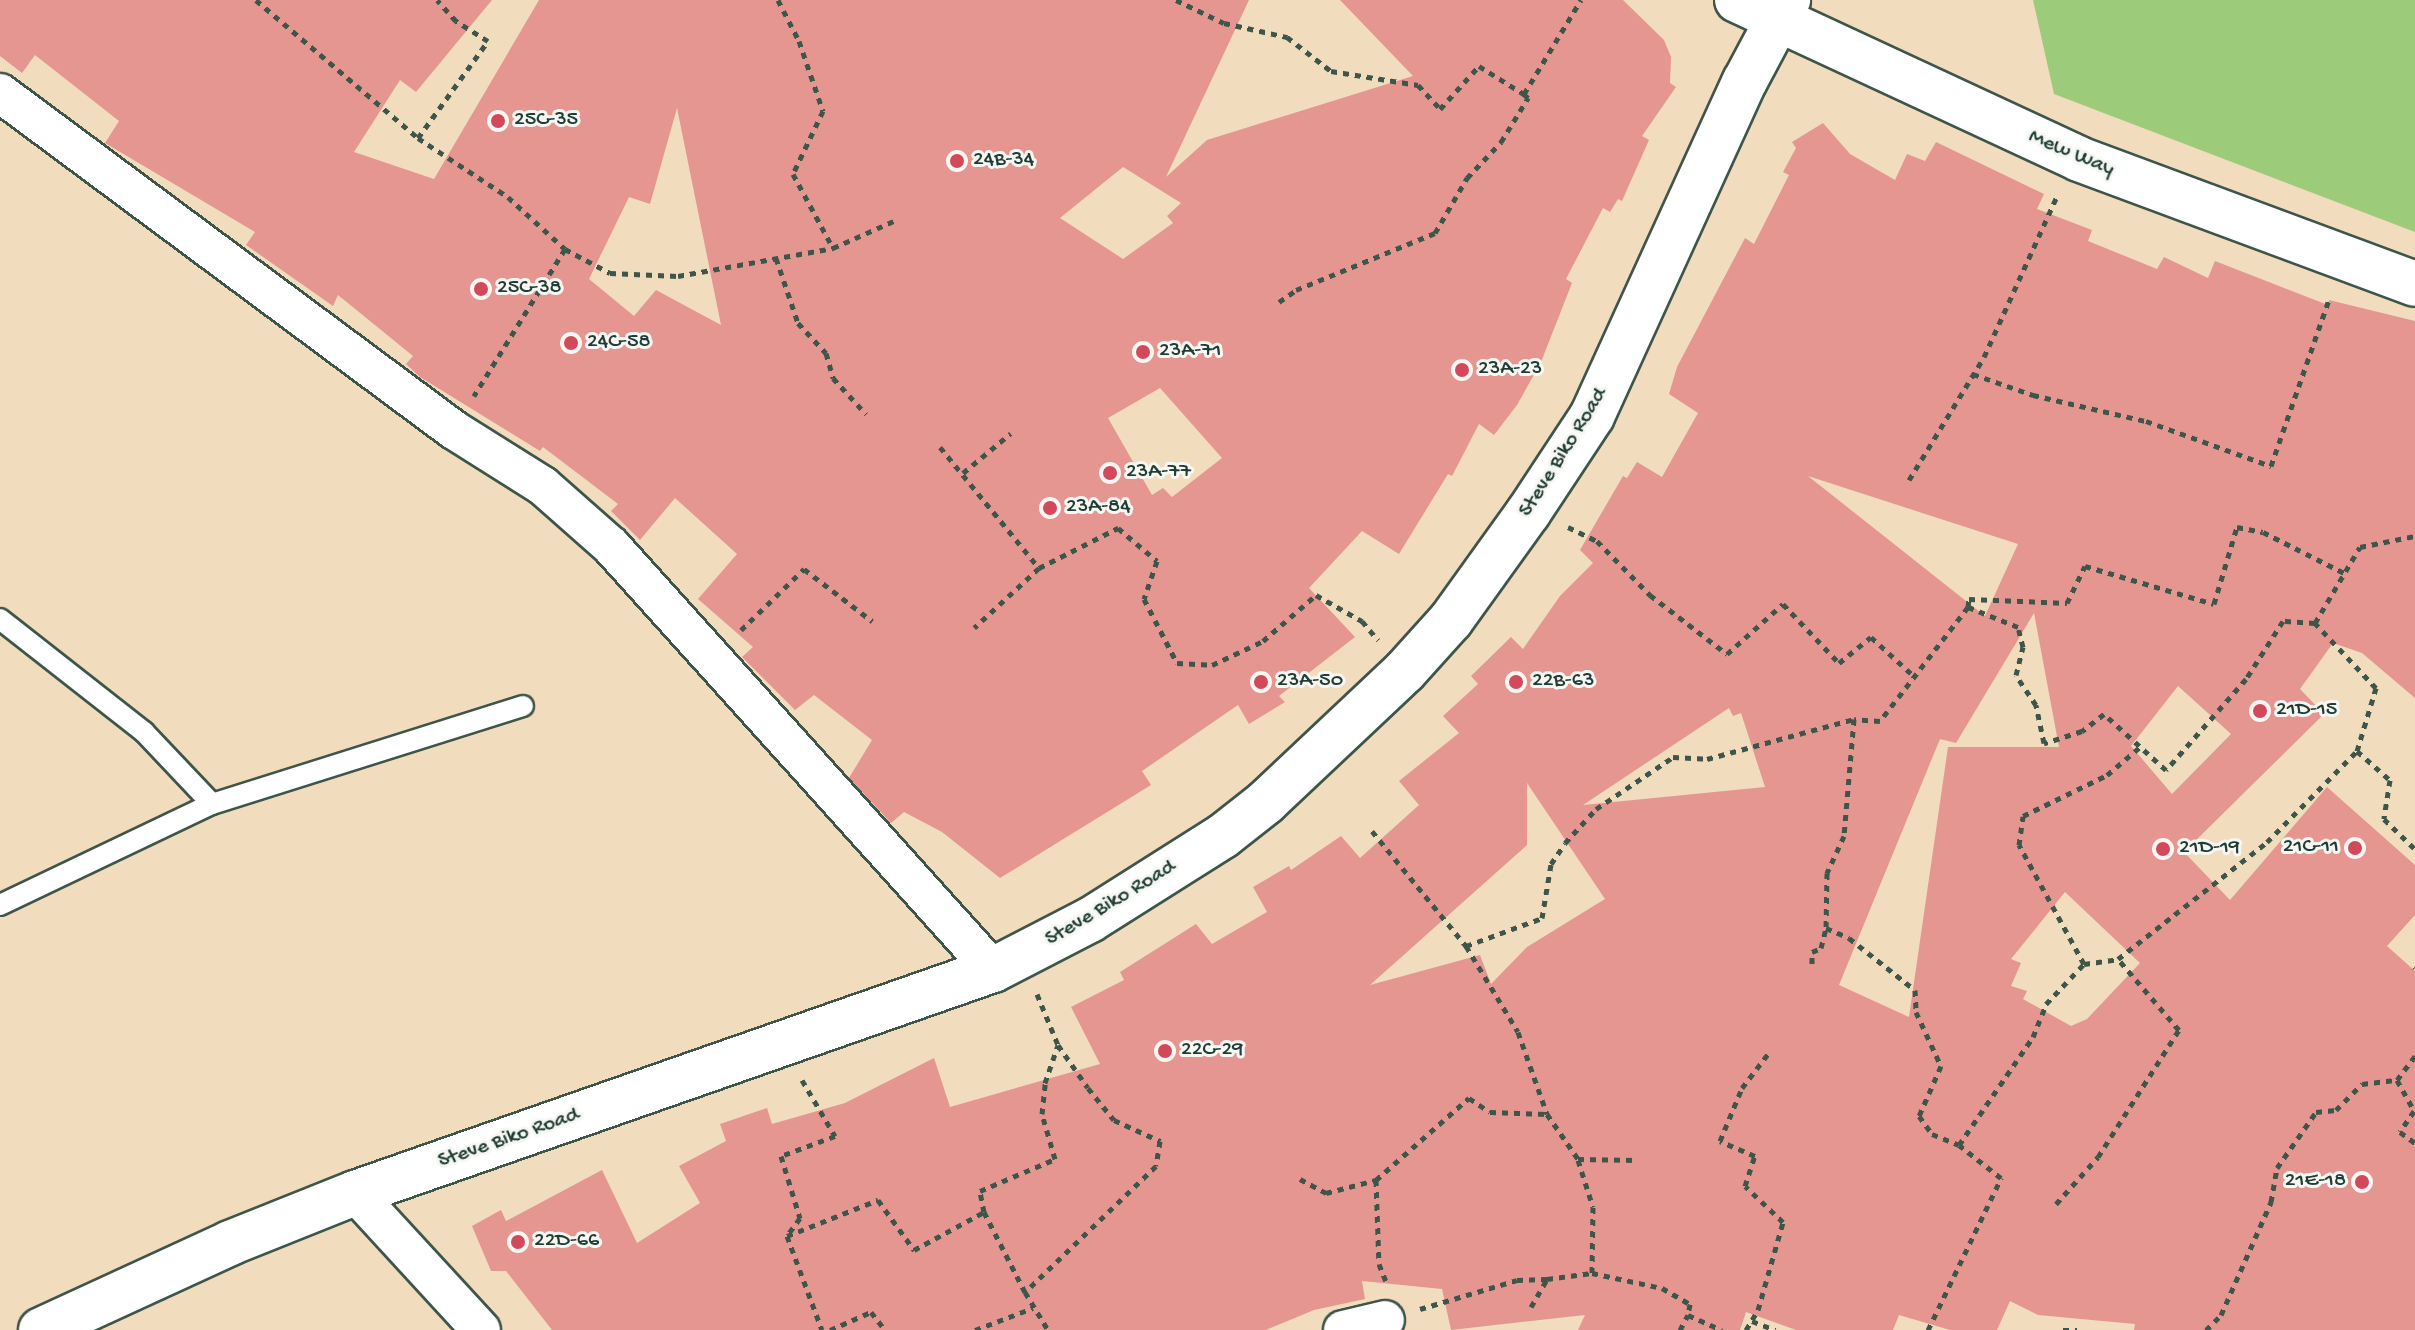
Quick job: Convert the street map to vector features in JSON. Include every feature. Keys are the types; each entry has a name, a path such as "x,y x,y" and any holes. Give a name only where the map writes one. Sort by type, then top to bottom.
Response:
{"street":[{"name":"Mew Way","path":"1737,0 1782,11 2079,159 2415,284"},
{"name":"Steve Biko Road","path":"41,1330 230,1243 355,1193 1008,963 1090,920 1223,836 1405,671 1451,620 1528,513 1592,416 1782,11"},
{"path":"0,93 454,430 566,506 611,546 1008,963"},
{"path":"355,1193 481,1330"},
{"path":"1343,1330 1385,1320"}],"lane":[{"path":"0,619 144,732 212,804"},
{"path":"0,905 212,804 523,706"}],"path":[{"path":"256,0 418,138 508,197 565,249 610,273 678,276 833,248 896,220"},
{"path":"418,138 488,41 456,21 437,0"},
{"path":"778,0 799,41 823,111 793,174 833,248"},
{"path":"1176,0 1224,23 1287,37 1331,71 1418,85 1440,109 1479,66 1528,98 1501,142 1467,178 1435,233 1296,290 1279,302"},
{"path":"1524,94 1581,0"},
{"path":"1909,480 1973,374 2053,202 2079,159"},
{"path":"454,430 565,249"},
{"path":"776,258 798,323 826,353 833,378 866,414"},
{"path":"1973,374 2033,395 2146,421 2271,466 2329,299"},
{"path":"963,473 1011,433"},
{"path":"940,447 1039,568"},
{"path":"1528,513 1597,541 1650,595 1727,654 1783,604 1839,663 1871,637 1916,678"},
{"path":"1466,946 1542,918 1551,864 1565,843 1596,809 1673,757 1707,759 1854,719 1880,721 1968,607 1969,599 2067,603 2085,566 2214,604 2237,527 2263,532 2344,573"},
{"path":"974,628 1039,568 1118,528 1157,561 1144,599 1177,663 1212,665 1263,641 1316,595 1362,621 1405,671"},
{"path":"2315,623 2360,547 2415,536"},
{"path":"714,655 804,569 872,621"},
{"path":"1959,1145 2033,1037 2046,1004 2084,964 2118,959 2267,842 2357,751 2376,688 2315,623 2283,621 2246,679 2166,770 2104,714 2082,731 2044,743 2036,705 2016,675 2023,647 2018,627 1968,607"},
{"path":"1812,964 1812,952 1821,948 1826,928 1827,873 1844,836 1854,719"},
{"path":"2084,964 2019,845 2023,816 2107,775 2140,747"},
{"path":"2357,751 2390,780 2384,819 2415,849"},
{"path":"1372,831 1466,946 1518,1032 1547,1114 1578,1159 1593,1207 1592,1273"},
{"path":"1826,928 1849,938 1915,990 1916,1012 1941,1066 1920,1121 1932,1134 1959,1145 2001,1178 1928,1330"},
{"path":"2056,1204 2098,1157 2179,1030 2118,959"},
{"path":"1008,963 1058,1045 1114,1120 1160,1141 1156,1166 1025,1292"},
{"path":"780,1044 835,1136 781,1156 800,1218 787,1236"},
{"path":"1048,1330 1033,1308 984,1212 980,1191 1055,1159 1042,1114 1045,1083 1058,1045"},
{"path":"1746,1330 1752,1321 1783,1222 1745,1186 1755,1156 1720,1141 1742,1088 1768,1054"},
{"path":"2206,1330 2221,1315 2271,1202 2277,1168 2316,1112 2336,1110 2362,1084 2397,1080 2415,1056"},
{"path":"2397,1080 2414,1111 2400,1132 2415,1143"},
{"path":"1300,1179 1326,1193 1376,1180 1469,1098 1490,1112 1547,1114"},
{"path":"1578,1159 1637,1160"},
{"path":"1376,1180 1379,1264 1391,1293 1385,1320 1517,1280 1592,1273 1662,1288 1690,1304 1680,1330"},
{"path":"787,1236 878,1200 914,1250 984,1212"},
{"path":"787,1236 822,1330"},
{"path":"1531,1307 1547,1279"},
{"path":"975,1330 1033,1308"},
{"path":"830,1330 871,1312 885,1330"},
{"path":"1688,1315 1722,1330"},
{"path":"1752,1321 1775,1330"},
{"path":"2063,1330 2077,1330"}],"green space":[{"path":"2033,0 2415,0 2415,232 2054,94"}],"building":[{"path":"0,0 492,0 416,92 400,80 354,152 434,179 539,0 1249,0 1166,177 1207,140 1413,76 1340,0 1623,0 1664,40 1671,57 1670,83 1676,87 1642,136 1649,140 1622,201 1618,199 1610,212 1603,208 1566,279 1572,283 1541,362 1517,405 1494,435 1479,424 1452,476 1448,474 1399,554 1362,531 1309,588 1355,637 1279,696 1285,702 1249,724 1238,705 1142,771 1151,785 1000,878 942,832 904,812 891,823 849,778 872,740 814,695 795,710 742,657 753,647 698,599 737,554 675,498 640,540 611,511 618,504 543,447 540,451 420,377 406,364 413,356 338,295 333,306 246,245 255,232 105,143 119,121 35,55 22,73 0,56","holes":["677,108 721,325 656,290 634,316 589,279 629,197 650,204","1123,167 1181,203 1167,216 1173,223 1123,259 1060,218","1160,388 1222,458 1172,497 1163,488 1152,495 1108,418"]},
{"path":"1823,123 1850,154 1895,180 1907,154 1925,161 1936,142 2044,194 2037,209 2092,230 2088,241 2157,269 2164,257 2208,278 2215,261 2328,305 2329,300 2415,321 2415,698 2362,653 2333,643 2300,689 2324,714 2184,852 2230,900 2327,787 2415,865 2415,915 2387,946 2415,971 2415,1330 2134,1330 2135,1324 2038,1315 2010,1301 1997,1330 1950,1330 1899,1315 1893,1330 1796,1330 1746,1312 1740,1330 1578,1330 1585,1315 1451,1330 1442,1289 1362,1281 1365,1299 1314,1310 1266,1330 552,1330 506,1271 491,1271 472,1226 501,1210 506,1221 602,1170 637,1243 700,1203 679,1166 726,1141 720,1124 767,1108 772,1124 845,1103 934,1058 950,1107 1100,1064 1071,1007 1124,980 1120,972 1196,924 1212,944 1267,912 1253,887 1289,866 1291,870 1341,836 1360,858 1419,805 1399,781 1459,733 1443,716 1478,684 1471,676 1511,637 1523,649 1560,596 1593,563 1580,550 1623,476 1627,478 1637,462 1662,477 1698,413 1669,394 1677,367 1745,238 1754,244 1789,175 1783,172 1796,148 1792,142","holes":["1808,476 2018,544 1985,616","2034,613 2059,747 1948,747 1909,1017 1839,985 1940,739 1956,743","2178,686 2231,734 2172,794 2131,746","1729,708 1733,716 1741,713 1765,787 1583,805","1527,783 1605,899 1527,947 1491,984 1480,955 1370,985 1527,845","2065,892 2140,963 2087,1019 2071,1026 2023,999 2027,991 2011,986 2021,963 2011,959"]}],"place":[{"name":"25C-35","path":"498,121"},
{"name":"24B-34","path":"957,161"},
{"name":"25C-38","path":"481,289"},
{"name":"24C-58","path":"571,343"},
{"name":"23A-71","path":"1143,352"},
{"name":"23A-23","path":"1462,370"},
{"name":"23A-77","path":"1110,473"},
{"name":"23A-84","path":"1050,508"},
{"name":"23A-50","path":"1261,682"},
{"name":"22B-63","path":"1516,682"},
{"name":"21D-15","path":"2260,711"},
{"name":"21C-11","path":"2355,848"},
{"name":"21D-19","path":"2163,849"},
{"name":"22C-29","path":"1165,1051"},
{"name":"21E-18","path":"2362,1182"},
{"name":"22D-66","path":"518,1242"}]}
